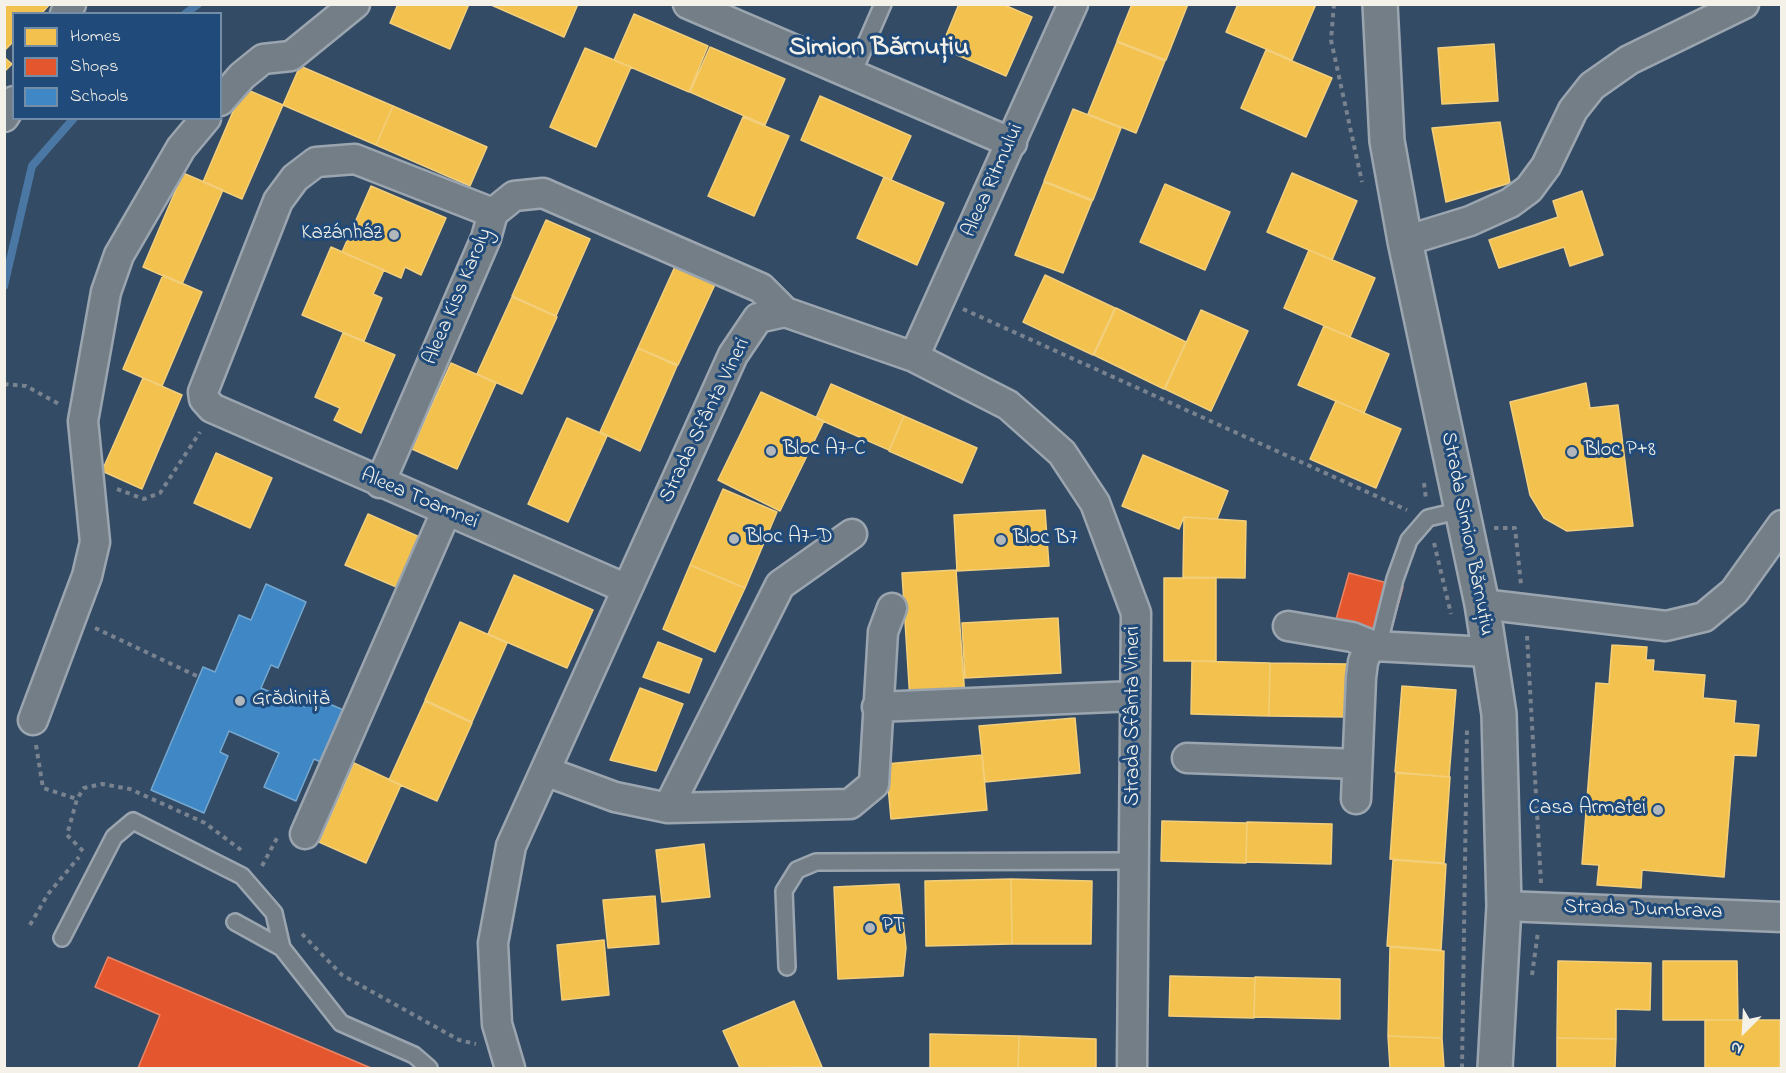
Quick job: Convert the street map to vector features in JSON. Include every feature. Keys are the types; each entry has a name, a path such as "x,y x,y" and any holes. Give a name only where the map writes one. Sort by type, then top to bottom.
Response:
{"street":[{"path":"222,99 242,76 263,59 291,56 355,4"},
{"path":"688,4 1012,143"},
{"name":"Aleea Ritmului","path":"914,357 1073,4"},
{"name":"Strada Simion Bărnuțiu","path":"1380,4 1388,141 1405,241 1482,604 1475,651 1498,714 1504,906 1495,1068"},
{"path":"1405,241 1470,221 1510,203 1529,189 1540,174 1573,110 1592,86 1629,60 1744,4"},
{"path":"4,117 12,104"},
{"path":"33,720 70,616 87,576 95,542 83,422 106,292 119,255 181,148 204,120"},
{"path":"212,408 202,392 278,201 295,178 316,162 355,159 494,213"},
{"name":"Aleea Kiss Karoly","path":"380,483 486,238 494,213 514,196 543,193 761,288 785,312"},
{"name":"Strada Sfânta Vineri","path":"507,1060 497,1024 493,943 511,846 733,355 758,318 785,312 914,357 1008,405 1062,453 1095,504 1136,613 1132,1068"},
{"name":"Aleea Toamnei","path":"212,408 627,589"},
{"path":"304,834 446,512"},
{"path":"1482,604 1666,626 1704,617 1734,592 1782,525"},
{"path":"668,808 780,585 852,534"},
{"path":"544,771 615,797 668,808 850,804 874,784 883,632 892,608"},
{"path":"1288,626 1352,637 1380,646 1475,651"},
{"path":"1356,799 1363,662 1367,651 1380,646"},
{"path":"877,707 1135,696"},
{"path":"1187,758 1357,764"},
{"name":"Strada Dumbrava","path":"1504,906 1782,917"}],"lane":[{"path":"853,74 883,4"},
{"path":"1380,646 1395,579 1409,540 1428,518 1464,520"},
{"path":"62,938 114,837 133,821 242,876 274,913 282,948"},
{"path":"786,967 784,891 797,870 816,862 1134,861"},
{"path":"235,922 282,948 341,1023 414,1055 429,1068"}],"path":[{"path":"940,299 1428,518 1475,651"},
{"path":"4,384 26,386 71,411 83,422"},
{"path":"110,486 144,499 160,493 196,439 212,408"},
{"path":"1464,520 1515,528 1531,679 1542,907"},
{"path":"70,616 199,677"},
{"path":"1462,1068 1467,717"},
{"path":"33,720 43,788 77,799"},
{"path":"30,925 48,894 83,852 67,836 77,799 84,788 102,784 130,789 204,823 243,852"},
{"path":"252,859 266,869"},
{"path":"298,926 303,937 342,975 459,1040 507,1060"}],"building: Homes":[{"path":"4,4 50,4 43,12 12,12 12,43 4,51"},
{"path":"398,4 469,4 450,49 390,23"},
{"path":"489,4 578,4 564,37"},
{"path":"959,4 1002,4 1032,17 1006,76 941,48"},
{"path":"1132,4 1188,4 1166,60 1117,41"},
{"path":"1238,4 1316,4 1292,60 1226,32"},
{"path":"634,14 708,46 689,92 614,60"},
{"path":"1117,42 1165,61 1136,133 1088,114"},
{"path":"1494,44 1498,101 1442,104 1438,48"},
{"path":"710,47 785,79 765,125 690,92"},
{"path":"585,48 631,67 596,147 550,127"},
{"path":"1266,50 1332,78 1306,137 1241,108"},
{"path":"4,57 12,64 4,72"},
{"path":"300,66 393,106 376,145 283,105"},
{"path":"243,88 283,105 242,199 203,182"},
{"path":"820,96 911,136 891,180 801,140"},
{"path":"393,106 487,147 470,186 376,145"},
{"path":"1073,109 1121,128 1093,200 1044,181"},
{"path":"743,117 789,136 754,216 708,196"},
{"path":"1500,122 1510,183 1446,202 1432,128"},
{"path":"183,173 223,190 182,284 143,267"},
{"path":"1292,173 1357,201 1332,260 1267,232"},
{"path":"884,177 944,203 917,265 857,238"},
{"path":"1044,182 1092,201 1063,273 1015,255"},
{"path":"1165,184 1230,212 1205,270 1140,242"},
{"name":"Kazánház","path":"371,186 446,218 421,275 405,267 401,278 342,252"},
{"path":"1582,191 1603,255 1570,266 1564,247 1499,268 1489,240 1558,217 1553,201"},
{"path":"546,220 590,239 556,316 512,296"},
{"path":"331,247 384,270 373,294 382,298 364,341 302,315"},
{"path":"1309,250 1375,278 1350,337 1284,308"},
{"path":"677,262 717,280 678,365 638,348"},
{"path":"163,275 202,292 162,386 123,369"},
{"path":"1045,275 1115,308 1093,355 1023,322"},
{"path":"512,297 557,317 522,394 477,374"},
{"path":"1116,308 1186,342 1164,389 1094,355"},
{"path":"1201,310 1248,331 1211,411 1165,389"},
{"path":"1324,326 1389,354 1364,413 1298,385"},
{"path":"343,333 395,355 361,433 334,420 340,408 315,397"},
{"path":"638,348 677,366 640,451 600,432"},
{"path":"451,363 496,383 457,469 412,449"},
{"path":"143,378 182,395 142,489 102,471"},
{"name":"Bloc P+8","path":"1586,383 1590,408 1618,405 1633,526 1567,531 1544,518 1530,495 1510,402"},
{"path":"831,384 904,416 889,450 816,418"},
{"name":"Bloc A7-C","path":"761,392 824,421 780,511 718,480"},
{"path":"1336,401 1401,429 1376,488 1310,459"},
{"path":"904,416 977,448 962,483 889,451"},
{"path":"567,418 607,436 568,522 528,504"},
{"path":"216,453 272,478 250,528 194,503"},
{"path":"1143,455 1228,491 1217,519 1184,517 1179,529 1122,506"},
{"name":"Bloc A7-D","path":"723,489 777,512 745,588 690,565"},
{"name":"Bloc B7","path":"1045,510 1049,566 957,571 954,515"},
{"path":"368,514 424,539 401,589 345,565"},
{"path":"1184,517 1246,521 1245,578 1183,577"},
{"path":"690,565 745,588 715,652 663,629"},
{"path":"956,570 965,698 910,701 902,573"},
{"path":"514,575 593,610 567,668 488,634"},
{"path":"1164,578 1216,578 1216,661 1164,661"},
{"path":"1058,618 1061,673 965,678 962,623"},
{"path":"460,622 507,643 472,722 425,700"},
{"path":"658,642 702,659 689,693 643,677"},
{"name":"Casa Armatei","path":"1612,645 1647,647 1646,660 1654,660 1653,671 1705,675 1703,698 1736,701 1734,723 1759,725 1756,756 1734,755 1724,877 1642,870 1641,888 1597,885 1599,865 1582,864 1596,683 1609,684"},
{"path":"1192,661 1270,663 1269,716 1191,714"},
{"path":"1270,663 1348,664 1347,717 1269,716"},
{"path":"1402,686 1456,690 1449,777 1395,772"},
{"path":"640,688 683,704 656,771 610,760"},
{"path":"425,701 472,723 437,801 389,780"},
{"path":"1075,718 1080,773 985,782 979,726"},
{"path":"982,755 987,810 891,819 886,764"},
{"path":"354,763 401,785 366,863 319,842"},
{"path":"1396,773 1450,777 1444,863 1390,859"},
{"path":"1162,821 1247,823 1246,863 1161,861"},
{"path":"1247,822 1332,824 1331,864 1246,862"},
{"path":"704,844 710,897 662,902 656,850"},
{"path":"1393,860 1446,864 1441,950 1387,946"},
{"path":"1011,879 1092,881 1091,944 1012,944"},
{"path":"1011,879 1012,944 926,946 925,881"},
{"name":"PT","path":"899,884 906,948 903,976 838,979 834,887"},
{"path":"655,896 659,944 608,948 603,900"},
{"path":"604,940 609,995 562,1000 557,945"},
{"path":"1390,947 1444,951 1442,1038 1388,1036"},
{"path":"1558,961 1651,963 1650,1010 1616,1009 1616,1039 1557,1038"},
{"path":"1663,961 1737,961 1738,1020 1663,1020"},
{"path":"1170,976 1255,978 1254,1018 1169,1016"},
{"path":"1255,977 1340,979 1340,1019 1254,1017"},
{"path":"794,1001 822,1067 740,1068 723,1031"},
{"path":"1705,1020 1780,1020 1780,1068 1705,1068"},
{"path":"930,1034 1019,1036 1018,1068 930,1068"},
{"path":"1019,1036 1096,1039 1096,1068 1018,1068"},
{"path":"1388,1036 1442,1038 1444,1068 1390,1068"},
{"path":"1557,1038 1616,1039 1615,1068 1557,1068"}],"building: Shops":[{"path":"1349,573 1403,587 1389,638 1335,623"},
{"path":"108,957 371,1068 138,1068 160,1015 95,987"}],"building: Schools":[{"name":"Grădiniță","path":"266,584 306,602 278,668 271,665 261,688 305,707 309,695 348,712 325,764 314,759 296,801 264,787 279,753 229,731 220,752 228,756 204,813 151,790 203,667 215,672 239,615 251,620"}],"waterway":[{"path":"188,12 198,4"},
{"path":"4,286 32,166 72,120"}],"place":[{"name":"Kazánház","path":"394,235"},
{"name":"Bloc A7-C","path":"771,451"},
{"name":"Bloc P+8","path":"1572,452"},
{"name":"Bloc A7-D","path":"734,539"},
{"name":"Bloc B7","path":"1001,540"},
{"name":"Grădiniță","path":"240,701"},
{"name":"Casa Armatei","path":"1658,810"},
{"name":"PT","path":"870,928"}],"district":[{"name":"Simion Bărnuțiu","path":"879,50"}]}
